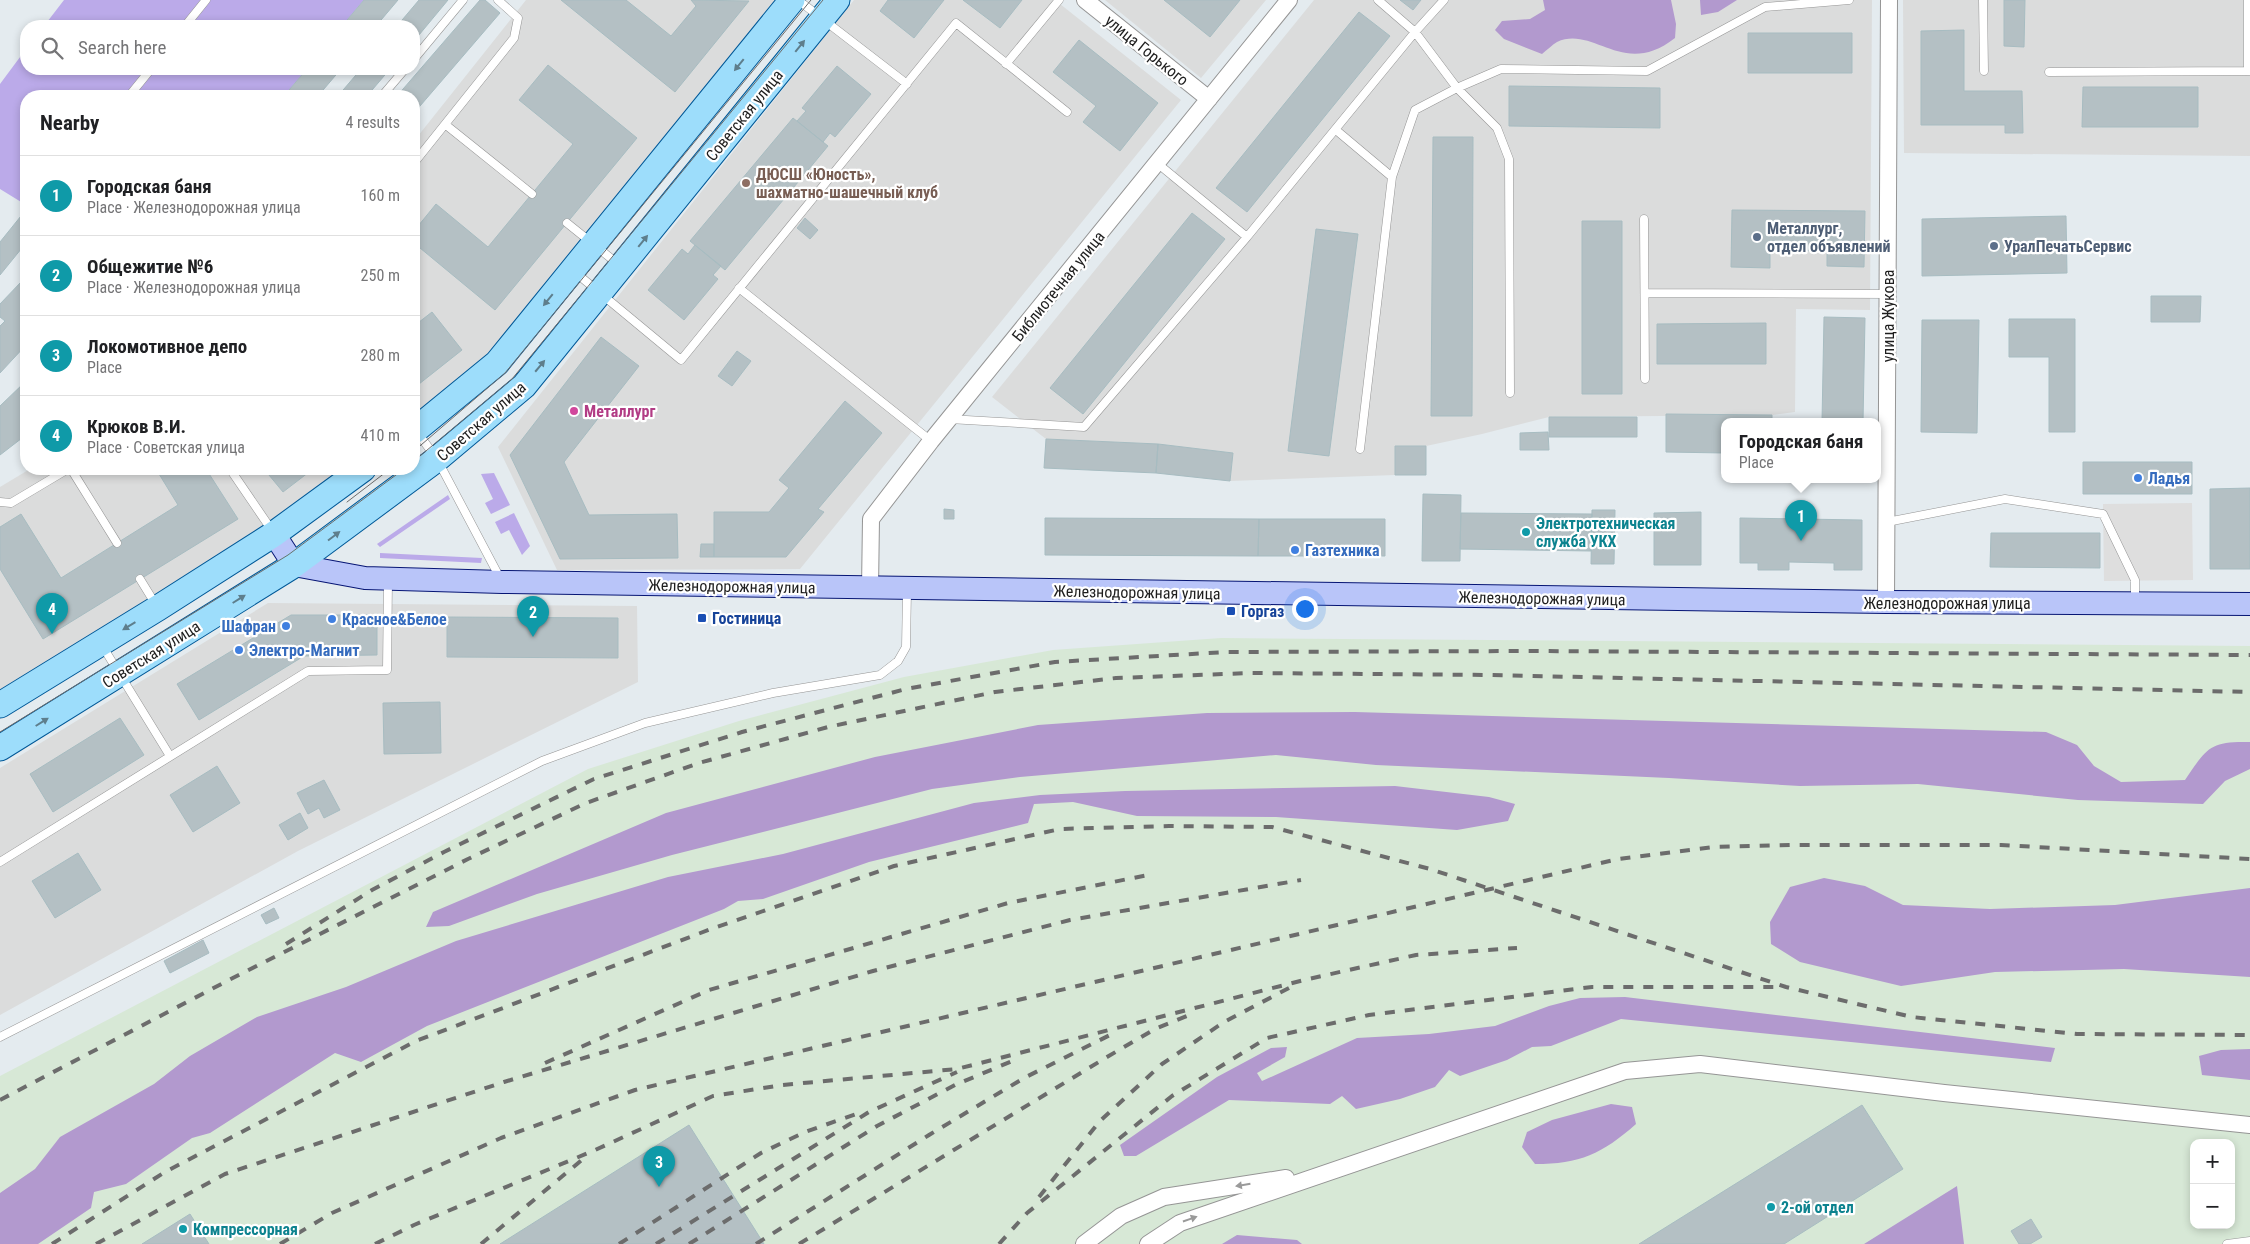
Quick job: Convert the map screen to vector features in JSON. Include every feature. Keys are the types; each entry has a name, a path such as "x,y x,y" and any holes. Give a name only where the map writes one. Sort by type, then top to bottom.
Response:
{"main road":[{"name":"Советская улица","path":"420,427 497,363 792,0"},
{"name":"Советская улица","path":"420,472 524,386 829,9"},
{"path":"0,705 274,534 355,475"},
{"name":"Советская улица","path":"0,748 294,565 415,475"},
{"path":"274,534 294,565"},
{"name":"Железнодорожная улица","path":"294,565 365,578 502,582 1886,602 2250,604"}],"street":[{"name":"улица Горького","path":"1085,0 1209,99"},
{"name":"Библиотечная улица","path":"870,588 871,519 931,441 1289,0"},
{"name":"улица Жукова","path":"1886,602 1889,0"},
{"path":"1148,1244 1180,1223 1625,1072 1700,1064 1944,1093 2250,1125"},
{"path":"1084,1244 1121,1216 1164,1197 1326,1172"}],"lane":[{"path":"190,20 206,0"},
{"path":"420,52 463,0"},
{"path":"420,156 514,38 518,18 498,0"},
{"path":"798,0 829,9 907,84"},
{"path":"1006,64 1059,0"},
{"path":"1378,0 1415,32 1457,88 1497,128 1509,159 1510,393"},
{"path":"949,419 1084,427 1247,237 1415,32 1444,0"},
{"path":"1360,449 1392,177 1415,110 1457,88 1501,69 1647,71 1765,7 1849,0"},
{"path":"1983,0 1984,72"},
{"path":"2049,72 2249,71 2248,0"},
{"path":"572,270 681,360 956,24 1067,112"},
{"path":"134,90 146,75"},
{"path":"387,90 400,75"},
{"path":"446,125 532,194"},
{"path":"1336,130 1392,177"},
{"path":"1157,163 1247,237"},
{"path":"1644,218 1645,379"},
{"path":"567,222 622,267"},
{"path":"739,288 931,441"},
{"path":"1645,292 1888,294"},
{"path":"420,437 437,459 502,582"},
{"path":"0,502 11,503 59,475"},
{"path":"73,475 117,543"},
{"path":"234,475 274,534"},
{"path":"1887,522 2005,499 2103,514 2134,580 2135,604"},
{"path":"0,862 308,671 388,670 388,579"},
{"path":"140,580 158,608"},
{"path":"0,1037 542,761 645,723 773,692 880,675 898,661 906,647 908,589"},
{"path":"101,643 170,756"},
{"path":"2227,1244 2250,1241"}],"shaded area":[{"path":"64,0 364,0 347,20 49,20"},
{"path":"526,0 781,0 500,349 420,412 420,133"},
{"path":"854,0 1055,0 1181,100 800,569 557,570 498,447"},
{"path":"1105,0 1266,0 1201,78"},
{"path":"1314,0 1872,0 1870,310 1796,309 1795,412 1772,415 1549,417 1426,446 1396,446 1395,475 1230,481 1233,453 1157,444 1046,439 992,397"},
{"path":"1543,0 1671,0 1676,24 1675,38 1657,49 1640,54 1625,53 1584,40 1571,39 1557,42 1542,54 1504,39 1495,30 1502,21 1530,19 1545,10"},
{"path":"1700,0 1737,0 1718,12 1701,15"},
{"path":"1903,0 2250,0 2250,156 1904,153"},
{"path":"20,57 20,75 302,75 289,90 20,90 20,201 0,189 0,84"},
{"path":"494,473 510,505 491,514 485,503 493,499 481,474"},
{"path":"20,475 339,475 294,510 0,696 0,487"},
{"path":"448,495 450,499 380,547 377,544"},
{"path":"2192,503 2193,580 2104,581 2103,504"},
{"path":"514,513 530,546 522,555 509,530 501,534 495,522"},
{"path":"380,553 482,558 481,563 380,558"},
{"path":"268,603 637,606 638,682 298,851 0,1015 0,768"},
{"path":"1221,638 2250,646 2250,1244 0,1244 0,1076 588,769 739,721 904,677 1053,650"},
{"path":"1355,712 2046,732 2077,745 2094,766 2121,782 2185,780 2199,760 2210,749 2226,743 2250,742 2250,769 2225,781 2203,804 2078,800 1918,784 1800,786 1669,778 1376,765 1276,755 1020,777 932,789 672,855 537,894 449,926 426,927 433,912 666,813 875,757 1038,725 1207,713"},
{"path":"1395,786 1489,797 1515,804 1508,821 1457,830 1276,817 1137,816 1073,802 1034,804 1028,823 869,862 763,899 738,901 724,909 427,1026 361,1062 335,1053 210,1133 192,1138 126,1184 94,1192 91,1208 38,1244 0,1244 0,1193 35,1169 60,1137 154,1084 190,1056 257,1017 346,987 456,941 668,877 783,854 974,803 1040,795 1125,791"},
{"path":"1824,878 1865,886 1903,905 1990,909 2115,905 2250,888 2250,977 2124,969 1995,972 1901,986 1800,962 1771,944 1770,922 1790,887"},
{"path":"1625,997 2055,1048 2051,1062 1621,1019 1551,1046 1532,1047 1507,1060 1460,1076 1449,1070 1435,1087 1400,1099 1356,1109 1342,1096 1330,1104 1229,1100 1136,1156 1124,1156 1120,1145 1217,1077 1271,1048 1287,1047 1285,1057 1257,1073 1262,1081 1357,1038 1429,1034 1495,1026 1549,1006 1580,998"},
{"path":"2250,1049 2250,1080 2202,1075 2199,1056 2221,1050"},
{"path":"1611,1104 1632,1107 1636,1124 1601,1150 1565,1162 1535,1164 1522,1147 1527,1132 1552,1120"},
{"path":"1957,1186 1964,1244 1864,1244"},
{"path":"1237,1235 1297,1240 1302,1244 1222,1244"}],"building":[{"path":"364,0 398,0 381,20 347,20"},
{"path":"419,0 448,0 420,34 420,20 402,20"},
{"path":"480,0 485,0 500,13 420,106 420,90 402,90 415,75 420,75 420,69"},
{"path":"561,0 626,0 671,36 696,6 691,0 749,1 675,92"},
{"path":"888,0 944,0 914,38 880,11"},
{"path":"963,0 1022,0 1000,28"},
{"path":"1164,0 1240,0 1210,37"},
{"path":"1400,0 1421,0 1413,10"},
{"path":"2004,0 2025,0 2024,47 2004,46"},
{"path":"1359,12 1390,36 1247,212 1216,188"},
{"path":"1964,30 1964,91 2022,91 2023,133 2005,133 2005,125 1921,125 1921,31"},
{"path":"1748,33 1852,33 1852,73 1748,73"},
{"path":"1079,40 1158,103 1120,151 1083,122 1096,106 1053,72"},
{"path":"548,65 637,138 495,310 420,248 420,224 436,204 488,247 573,144 519,100"},
{"path":"837,66 871,94 835,137 830,133 823,142 797,121 806,111 802,108"},
{"path":"302,75 336,75 323,90 289,90"},
{"path":"356,75 385,75 372,90 343,90"},
{"path":"1509,86 1660,88 1660,128 1509,126"},
{"path":"2083,87 2198,87 2198,127 2082,127"},
{"path":"793,118 828,146 725,270 690,241"},
{"path":"1433,137 1473,137 1472,416 1431,416"},
{"path":"1732,210 1865,211 1864,267 1827,266 1827,251 1770,250 1770,268 1731,267"},
{"path":"1192,213 1225,239 1083,414 1050,388"},
{"name":"УралПечатьСервис","path":"2066,216 2067,273 1922,276 1922,219"},
{"path":"20,217 20,250 0,275 0,242"},
{"path":"805,218 818,230 810,239 797,228"},
{"path":"1582,221 1622,221 1622,394 1582,394"},
{"path":"1316,229 1358,234 1329,456 1288,451"},
{"path":"695,245 721,266 713,275 718,279 684,320 648,290 682,249 688,254"},
{"path":"20,283 20,351 0,373 0,326 5,321 0,317 0,304"},
{"path":"2151,296 2201,296 2200,322 2151,322"},
{"path":"432,312 462,350 420,383 420,321"},
{"path":"1824,317 1865,318 1863,418 1822,418"},
{"path":"2009,319 2075,319 2075,432 2049,432 2049,357 2009,357"},
{"path":"1922,320 1979,320 1977,433 1921,432"},
{"path":"1766,323 1766,364 1657,364 1657,324"},
{"name":"Металлург","path":"601,337 639,366 564,462 589,515 677,514 678,558 560,559 510,455"},
{"path":"737,351 751,361 732,386 718,376"},
{"path":"20,387 20,440 0,455 0,406"},
{"path":"845,401 882,433 818,509 824,512 786,557 714,557 714,512 769,512 789,488 779,480"},
{"path":"1666,414 1772,415 1772,418 1721,418 1721,453 1666,452"},
{"path":"1549,417 1637,417 1637,437 1549,437"},
{"path":"1548,432 1549,450 1520,450 1520,433"},
{"path":"1046,439 1158,444 1156,473 1044,468"},
{"path":"1158,444 1233,453 1230,481 1156,473"},
{"path":"1395,446 1426,446 1426,475 1395,475"},
{"name":"Ладья","path":"2083,462 2192,462 2192,494 2083,494"},
{"path":"160,475 210,475 238,519 43,639 0,569 0,527 21,514 61,578 178,505"},
{"path":"269,475 305,475 283,492"},
{"path":"2250,488 2250,569 2210,569 2210,489"},
{"path":"1423,494 1461,495 1460,561 1422,561"},
{"path":"944,509 954,510 954,519 944,519"},
{"path":"1592,510 1615,510 1614,564 1591,564"},
{"path":"1701,512 1701,565 1654,565 1654,513"},
{"name":"Электротехническая служба УКХ","path":"1461,513 1592,514 1591,551 1460,549"},
{"path":"1045,518 1259,519 1258,556 1045,555"},
{"path":"1740,518 1862,520 1862,570 1834,570 1834,563 1789,562 1789,570 1758,570 1758,563 1740,563"},
{"path":"1259,519 1385,519 1385,556 1258,556"},
{"path":"1991,533 2100,533 2100,568 1990,567"},
{"path":"701,544 714,544 714,557 700,557"},
{"path":"291,615 377,615 377,655 304,656 199,720 177,684"},
{"path":"447,617 618,618 618,658 447,657"},
{"path":"440,702 441,753 384,754 383,703"},
{"path":"120,718 144,755 53,812 30,774"},
{"path":"217,766 240,803 193,832 170,795"},
{"path":"324,780 340,810 324,818 319,808 308,814 297,793"},
{"path":"300,813 308,828 288,840 279,825"},
{"path":"78,853 101,890 55,918 32,881"},
{"path":"274,908 279,918 266,924 261,915"},
{"path":"203,940 209,953 170,973 164,961"},
{"name":"2-ой отдел","path":"1862,1105 1903,1169 1784,1244 1639,1244"},
{"path":"689,1125 764,1244 500,1244"},
{"name":"Компрессорная","path":"190,1214 209,1244 142,1244"},
{"path":"2031,1219 2042,1237 2030,1244 2019,1244 2011,1231"}],"tram line":[{"path":"420,446 505,373 811,0"},
{"path":"420,456 512,379 823,0"},
{"path":"347,502 382,475"},
{"path":"0,732 288,555 396,475"}],"railway":[{"path":"286,944 372,890 444,852 594,779 742,732 906,689 1055,662 1226,652 1533,651 2250,655"},
{"path":"0,1100 227,981 468,859 586,803 699,763 828,727 995,692 1116,678 1252,673 1489,675 2250,692"},
{"path":"52,1244 165,1172 416,1041 711,929 894,866 1060,829 1169,826 1272,827 1430,869 1786,987 1912,1017 2077,1034 2250,1035"},
{"path":"280,1244 332,1213 501,1138 635,1090 1618,859 1713,847 1790,845 2001,845 2250,859"},
{"path":"545,1063 709,990 1008,903 1153,874"},
{"path":"96,1244 225,1174 504,1082 873,971 1070,920 1301,880"},
{"path":"375,1244 414,1225 593,1151 713,1096 782,1085 957,1069 1304,980 1416,955 1517,948"},
{"path":"999,1244 1027,1213 1172,1096 1267,1038 1369,1015 1592,987 1776,987"},
{"path":"1039,1197 1100,1121 1162,1064 1224,1022 1289,988"},
{"path":"799,1244 1107,1057 1155,1029 1194,1013"},
{"path":"756,1244 929,1135 1024,1078 1116,1032"},
{"path":"689,1244 877,1126 955,1085 1017,1059"},
{"path":"656,1244 869,1112 957,1072"},
{"path":"619,1244 761,1153 805,1132 859,1113"},
{"path":"481,1244 583,1159"}],"place":[{"name":"ДЮСШ «Юность», шахматно-шашечный клуб","path":"746,183"},
{"name":"Металлург, отдел объявлений","path":"1757,237"},
{"name":"УралПечатьСервис","path":"1994,246"},
{"name":"Металлург","path":"574,411"},
{"name":"Ладья","path":"2138,478"},
{"name":"Электротехническая служба УКХ","path":"1526,532"},
{"name":"Городская баня","path":"1801,541"},
{"name":"Газтехника","path":"1295,550"},
{"name":"Горгаз","path":"1231,611"},
{"name":"Гостиница","path":"702,618"},
{"name":"Красное&Белое","path":"332,619"},
{"name":"Шафран","path":"286,626"},
{"name":"Крюков В.И.","path":"52,634"},
{"name":"Общежитие №6","path":"533,637"},
{"name":"Электро-Магнит","path":"239,650"},
{"name":"Локомотивное депо","path":"659,1187"},
{"name":"2-ой отдел","path":"1771,1207"},
{"name":"Компрессорная","path":"183,1229"}]}
